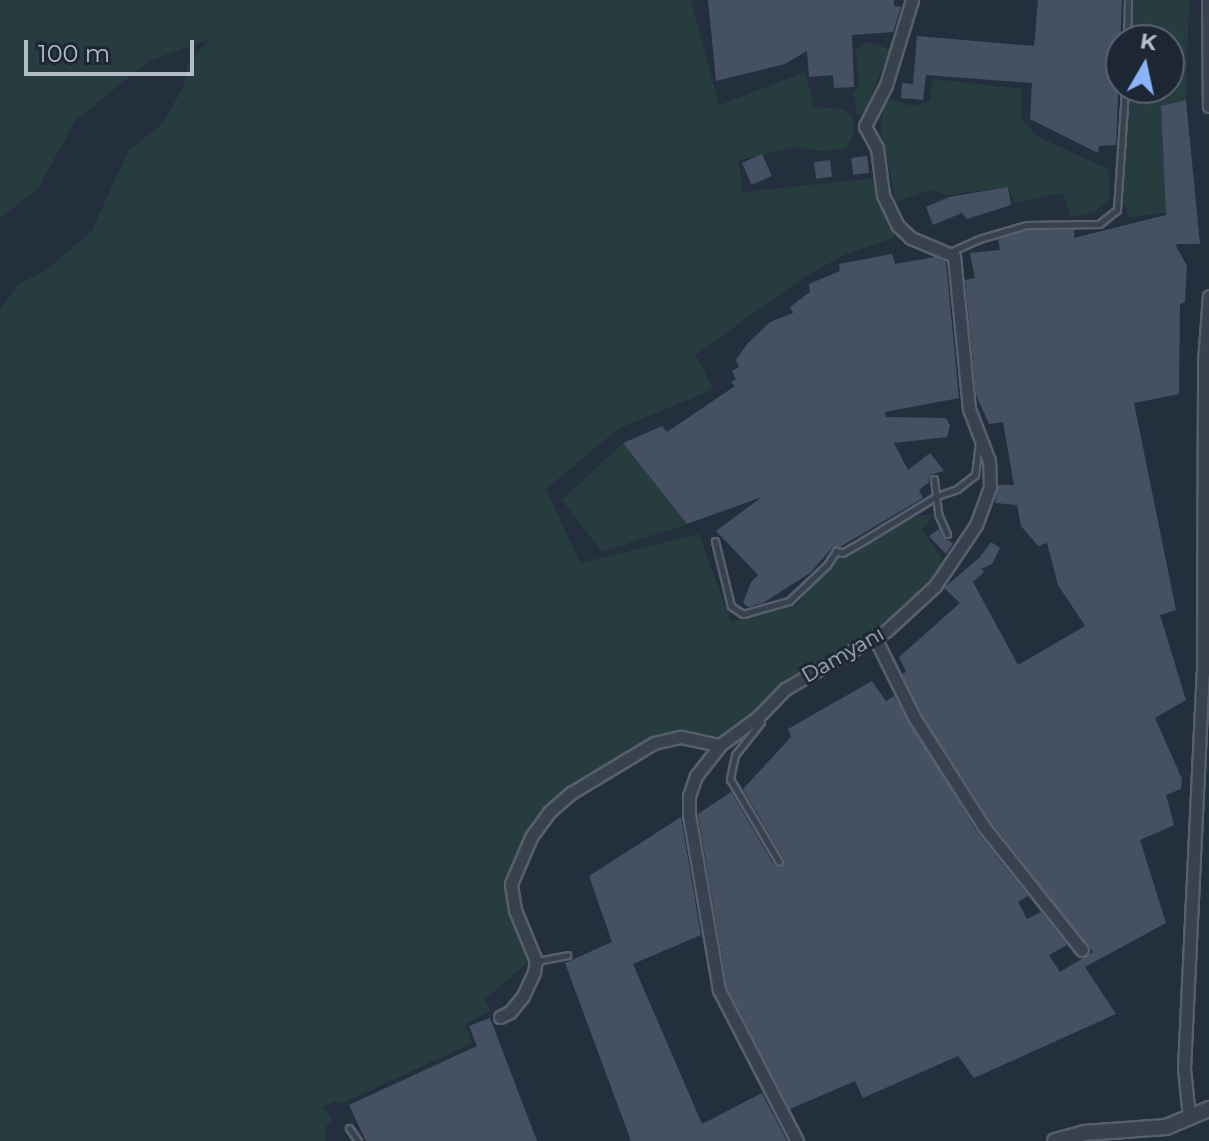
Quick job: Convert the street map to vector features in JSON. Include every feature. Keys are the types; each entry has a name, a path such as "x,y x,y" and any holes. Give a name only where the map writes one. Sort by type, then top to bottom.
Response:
{"street":[{"path":"912,0 886,85 865,126 877,148 883,195 898,226 911,238 948,254"},
{"path":"1208,0 1209,106"},
{"name":"Damyanı","path":"797,1141 719,990 689,815 689,796 696,776 720,745 758,717 785,689 875,638 935,586 976,525 990,487 989,461 969,409 954,256 948,254"},
{"path":"1189,1117 1184,1069 1203,673 1208,302"},
{"path":"875,638 914,717 984,827 1082,950"},
{"path":"500,1017 510,1012 523,996 536,961 515,910 511,884 531,837 549,812 571,793 654,743 681,737 720,745"},
{"path":"1055,1141 1084,1133 1166,1127 1209,1109"}],"lane":[{"path":"1127,24 1128,0"},
{"path":"948,254 979,239 1027,225 1099,224 1117,210 1124,104"},
{"path":"715,541 731,606 743,614 789,601 827,565 836,551 842,553 937,496 957,489 975,475 980,433"},
{"path":"934,479 938,514 947,534"},
{"path":"758,717 761,722 735,755 730,779 779,862"},
{"path":"536,961 567,955"},
{"path":"349,1128 358,1141"}],"green space":[{"path":"0,0 691,0 719,105 805,72 814,107 843,109 853,117 854,132 846,149 818,151 794,147 739,160 742,192 875,178 894,238 844,255 803,278 695,355 714,389 618,429 546,489 580,563 699,534 731,622 798,604 833,560 858,552 912,516 934,514 922,530 943,560 936,577 885,628 720,740 680,734 570,791 512,869 531,960 485,999 490,1011 465,1024 472,1043 341,1104 336,1101 323,1107 332,1119 326,1127 326,1141 0,1141 0,310 19,284 47,269 91,232 129,150 162,124 184,86 188,62 210,39 149,61 75,121 38,189 0,218"},
{"path":"1131,0 1189,0 1186,100 1185,24 1130,24"},
{"path":"868,42 890,49 866,109 857,115 853,92 859,86 856,49"},
{"path":"933,79 1022,89 1022,120 1037,136 1108,169 1110,198 1095,212 1071,217 1063,193 1014,203 1009,187 946,195 931,190 896,202 881,131 884,97 913,106 930,102"},
{"path":"1128,104 1169,104 1161,106 1166,213 1130,217 1123,202"},
{"path":"623,443 687,524 602,552 562,500"}],"building":[{"path":"708,0 894,0 894,6 901,7 893,32 852,35 854,87 834,88 833,75 809,77 807,51 785,64 716,81"},
{"path":"1038,0 1122,0 1121,24 1105,24 1105,104 1118,104 1116,145 1099,146 1098,153 1030,119 1032,83 926,75 923,100 901,98 902,83 913,84 917,36 1034,46"},
{"path":"1185,100 1200,244 1175,244 1187,266 1185,302 1180,304 1179,394 1134,403 1176,610 1160,615 1186,700 1155,718 1182,779 1181,789 1166,795 1174,825 1140,840 1166,923 1085,967 1116,1014 974,1078 958,1056 863,1098 855,1081 790,1109 727,987 698,814 731,792 774,865 782,866 784,859 743,789 791,737 788,729 872,681 886,701 894,696 977,832 1028,896 1018,902 1027,919 1041,912 1067,945 1049,955 1060,972 1093,952 991,822 921,713 902,674 906,672 899,657 960,603 944,588 980,557 991,542 1000,548 992,564 981,569 984,572 973,582 1018,665 1085,626 1058,585 1047,543 1038,546 1021,526 1017,505 995,503 998,485 1014,485 1003,422 989,424 976,395 965,280 975,278 970,253 1000,250 998,239 1028,230 1074,230 1074,238 1166,215 1161,106 1185,104"},
{"path":"762,154 772,176 752,185 742,163"},
{"path":"867,156 869,173 853,175 851,158"},
{"path":"830,160 832,177 816,179 814,162"},
{"path":"1008,187 1011,205 967,219 962,213 933,225 926,207 949,197"},
{"path":"892,254 895,264 935,257 946,262 959,398 885,412 886,417 946,418 950,426 947,437 894,443 908,470 930,453 944,471 930,475 929,482 919,490 923,498 840,547 833,547 810,573 763,603 748,607 743,603 751,582 758,575 716,531 762,497 687,524 623,443 662,426 667,432 735,386 731,382 736,379 732,371 739,367 736,360 747,344 770,322 793,313 790,307 810,292 809,284 840,271 839,264"},
{"path":"939,529 943,538 953,543 946,554 929,536"},
{"path":"681,817 701,935 633,964 702,1124 762,1093 787,1141 631,1141 565,963 612,942 589,876"},
{"path":"490,1018 537,1141 366,1141 349,1105 477,1046 469,1026"}]}
